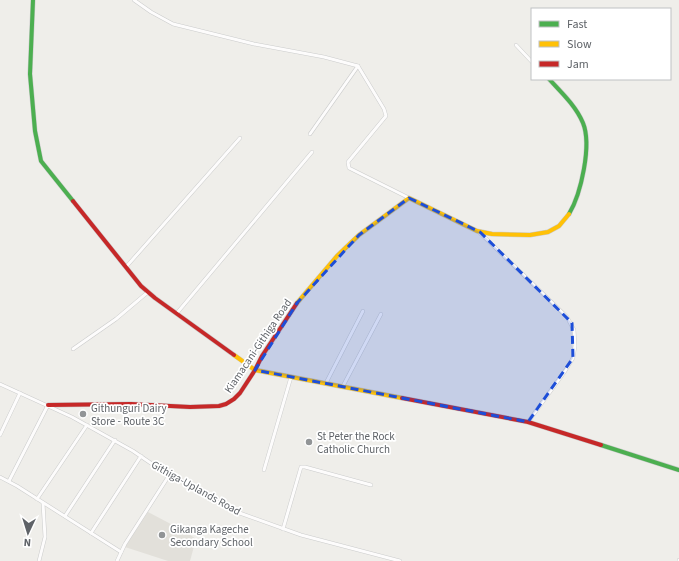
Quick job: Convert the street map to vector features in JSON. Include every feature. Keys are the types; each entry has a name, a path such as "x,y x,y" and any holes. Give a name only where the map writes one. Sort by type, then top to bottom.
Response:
{"street":[{"path":"33,0 30,74 35,131 41,162 148,292 256,370 528,422 679,470"},
{"path":"134,0 151,12 173,24 254,44 324,57 358,66 384,109 386,116 348,162 349,168 480,232 567,317 574,330 575,346 573,358 565,372 528,422"},
{"path":"516,45 531,61"},
{"path":"310,134 358,66"},
{"path":"480,232 522,236 545,233 557,227 571,214 582,185 584,173 586,148 585,127 570,102 550,80"},
{"path":"126,267 240,138"},
{"path":"177,313 312,152"},
{"name":"Kiamacani-Githiga Road","path":"0,384 48,405 118,404 190,407 218,406 226,404 234,399 256,370 262,356 297,303 337,256 358,235 409,198"},
{"path":"73,349 111,322 148,292"},
{"path":"326,383 363,311"},
{"path":"343,386 382,314"},
{"path":"264,470 291,377"},
{"path":"0,435 20,393"},
{"path":"9,482 48,405"},
{"name":"Githiga-Uplands Road","path":"48,405 115,440 228,508 255,520 323,542 400,561"},
{"path":"37,499 87,425"},
{"path":"65,516 115,440"},
{"path":"91,533 141,456"},
{"path":"283,529 301,467 371,485"},
{"path":"117,561 121,552 170,474"},
{"path":"1,478 65,516 121,552"},
{"path":"39,561 45,537 43,503"}],"highlighted area":[{"path":"409,198 480,232 572,323 573,358 528,422 255,370 297,303 359,235"}],"shaded area":[{"name":"Gikanga Kageche Secondary School","path":"148,512 196,539 190,561 168,561 125,547"}],"traffic: fast":[{"path":"33,0 30,74 35,131 41,161 73,201"},
{"path":"550,80 576,111 583,123 585,132 586,156 584,169 578,194 569,214"},
{"path":"601,445 679,470"}],"traffic: slow":[{"path":"297,303 337,256 359,235 409,198 477,231 492,234 530,235 548,232 559,226 569,214"},
{"path":"234,355 255,370 402,398"}],"traffic: jam":[{"path":"73,201 141,286 155,298 234,355"},
{"path":"48,405 131,404 190,407 219,406 226,404 240,393 262,356 297,303"},
{"path":"402,398 528,422 601,445"}],"place":[{"name":"Githunguri Dairy Store - Route 3C","path":"83,414"},
{"name":"St Peter the Rock Catholic Church","path":"309,442"},
{"name":"Gikanga Kageche Secondary School","path":"162,535"}]}
